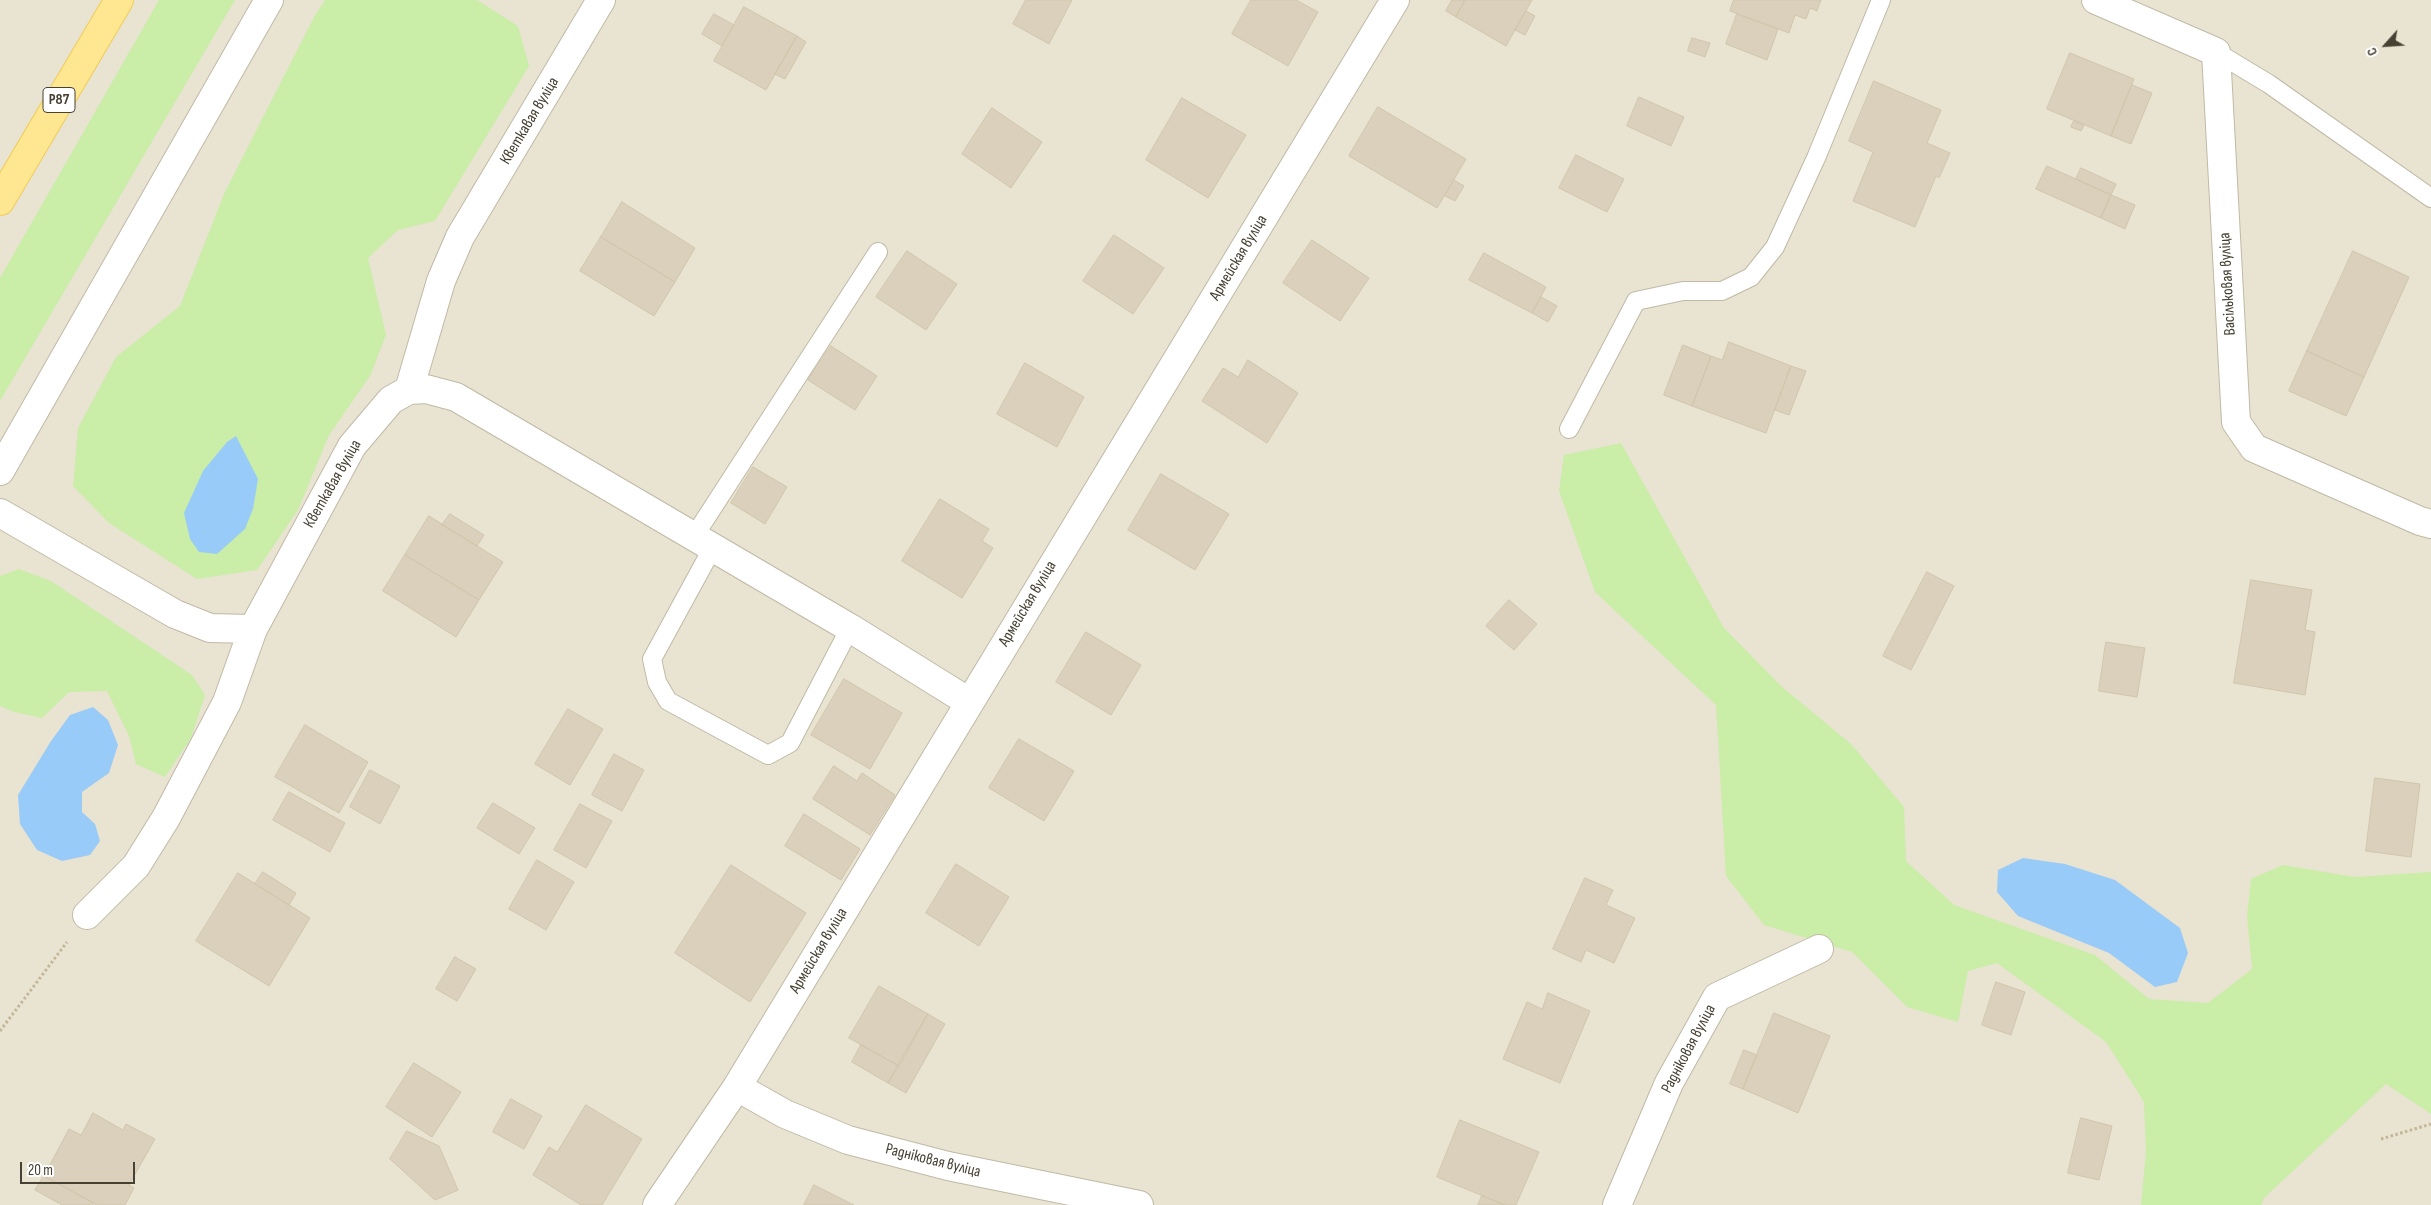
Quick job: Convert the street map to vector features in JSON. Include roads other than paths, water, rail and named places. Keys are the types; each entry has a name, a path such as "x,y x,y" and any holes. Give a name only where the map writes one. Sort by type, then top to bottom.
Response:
{"main road":[{"name":"Р87","path":"0,201 119,0"}],"street":[{"path":"0,471 269,0"},
{"name":"Кветкавая вуліца","path":"87,914 136,866 166,818 227,702 253,629 352,446 391,400 409,390 438,290 460,236 601,0"},
{"name":"Армейская вуліца","path":"657,1205 737,1087 1395,0"},
{"path":"2096,0 2216,52"},
{"name":"Васільковая вуліца","path":"2216,52 2236,422 2254,448 2420,521 2431,524"},
{"path":"409,390 426,389 456,397 850,628 969,702"},
{"path":"0,513 175,614 210,628 253,629"},
{"name":"Радніковая вуліца","path":"1617,1205 1669,1083 1717,997 1818,949"},
{"name":"Радніковая вуліца","path":"737,1087 785,1114 848,1140 948,1166 1139,1205"}],"lane":[{"path":"1569,429 1636,300 1683,290 1722,291 1751,278 1775,247 1816,158 1880,0"},
{"path":"2216,52 2269,84 2431,198"},
{"path":"850,628 790,743 768,755 668,701 657,682 652,659 703,543 878,252"}],"water":[{"path":"236,436 258,479 253,509 245,529 217,554 199,552 190,539 184,513 203,471 227,442"},
{"path":"93,707 108,720 118,745 109,773 82,792 82,812 95,824 100,841 90,855 62,861 37,850 20,824 18,795 51,741 70,715"},
{"path":"2023,858 2065,864 2115,880 2180,928 2188,953 2177,982 2155,987 2109,953 2018,916 1997,892 1998,870"}]}
